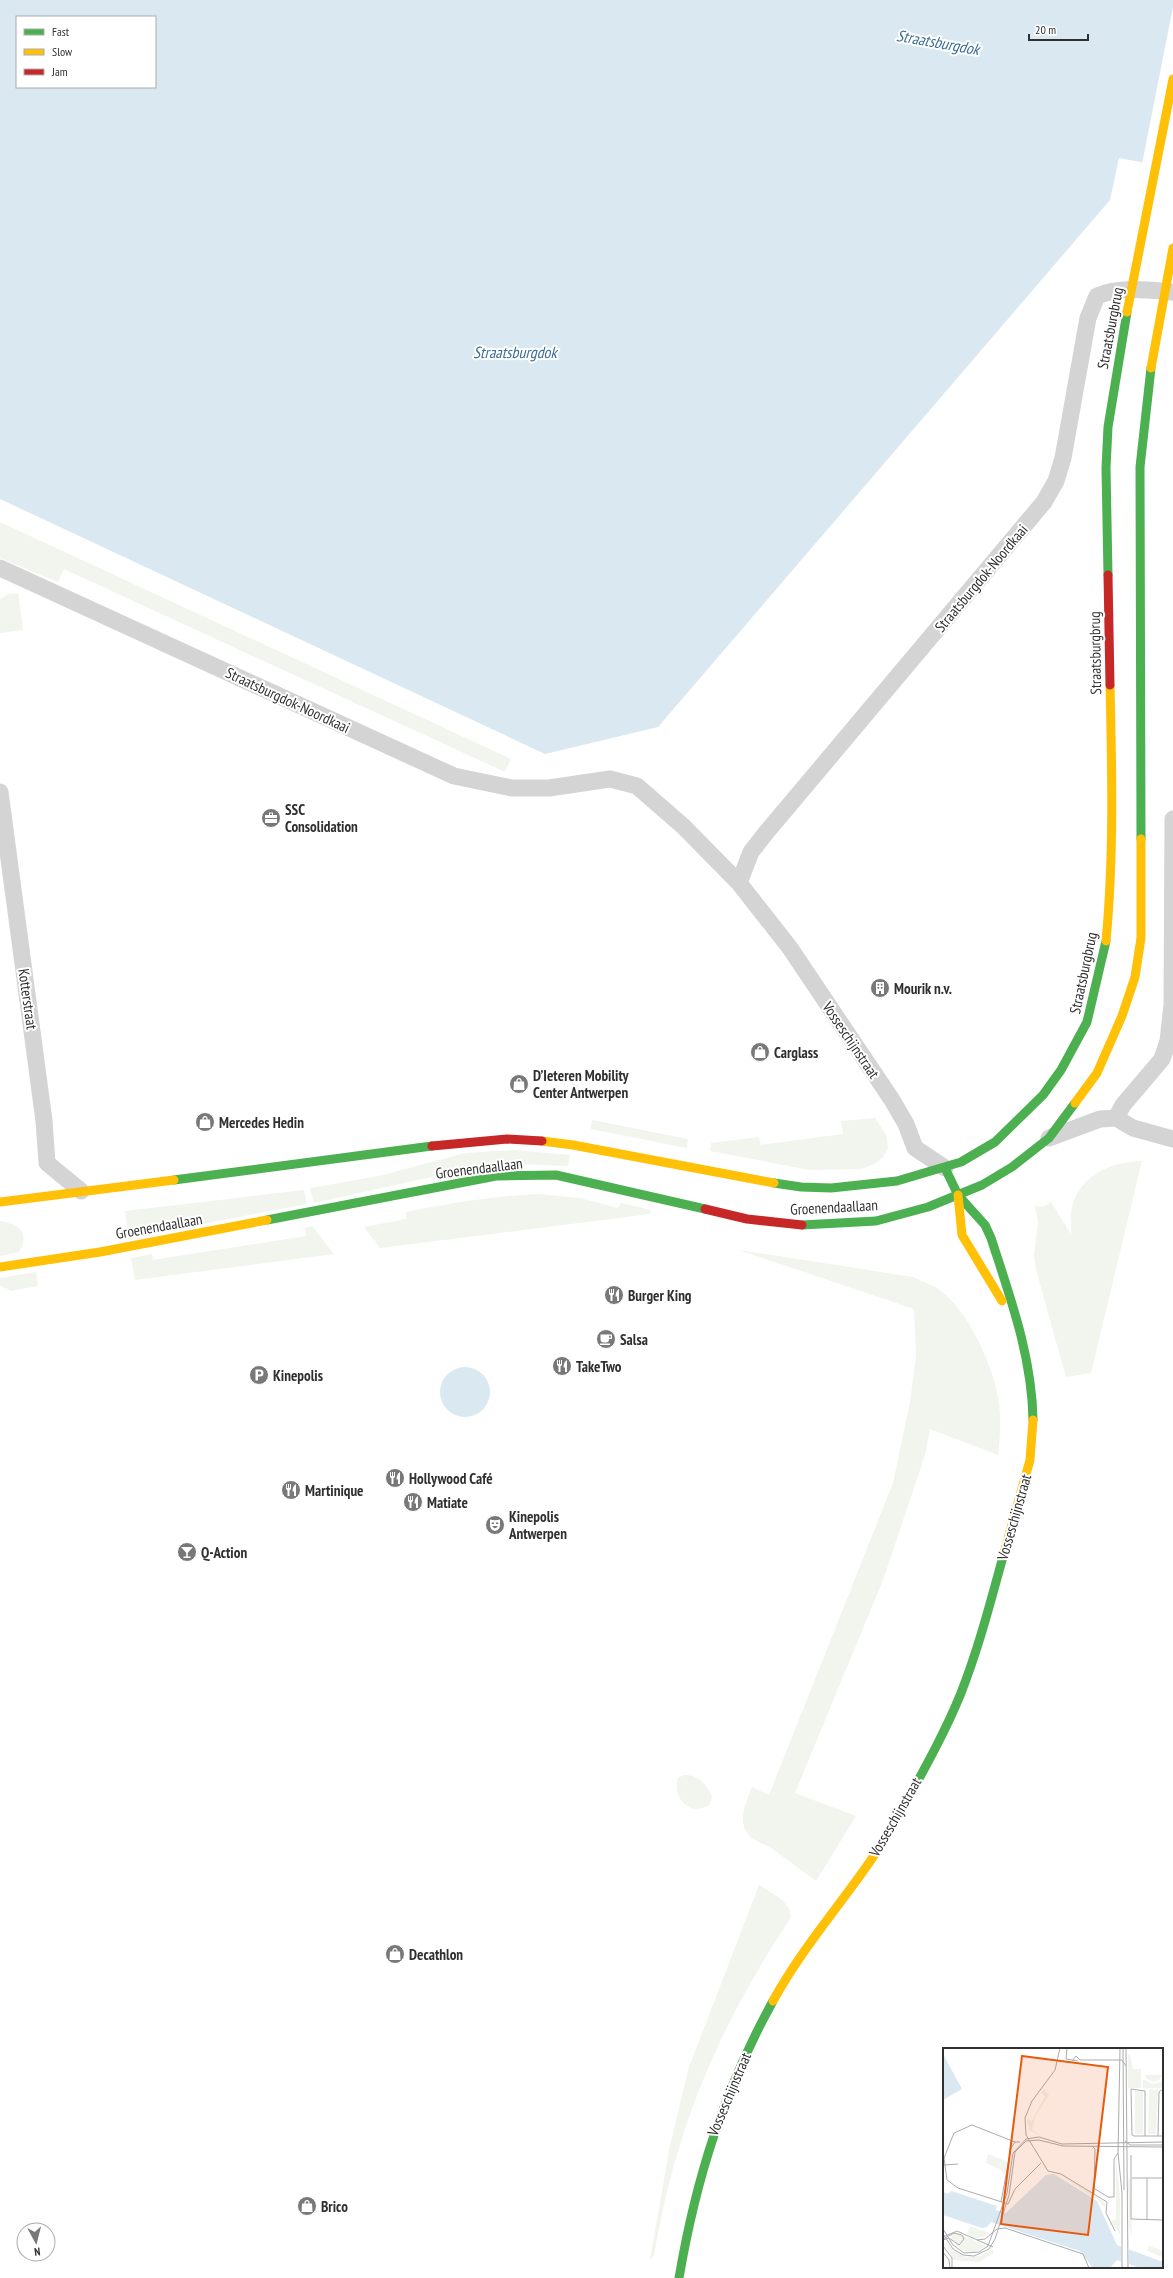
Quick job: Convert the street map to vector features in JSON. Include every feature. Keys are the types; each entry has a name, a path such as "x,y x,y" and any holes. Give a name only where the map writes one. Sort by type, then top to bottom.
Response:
{"main road":[{"name":"Straatsburgbrug","path":"945,1168 976,1154 1008,1131 1043,1095 1061,1070 1087,1022 1105,949 1109,907 1112,771 1106,468 1108,427 1121,344 1173,79"},
{"path":"958,1195 982,1185 1012,1167 1049,1138 1097,1073 1122,1016 1135,977 1141,938 1140,467 1142,423 1154,347 1173,248"},
{"name":"Groenendaallaan","path":"0,1202 442,1144 507,1140 573,1145 801,1187 861,1186 897,1181 945,1168"},
{"name":"Vosseschijnstraat","path":"680,2278 684,2240 700,2172 727,2094 747,2051 788,1976 831,1912 855,1884 893,1826 960,1693 982,1628 1030,1460 1034,1435 1033,1388 1020,1330 991,1238 985,1225 958,1195 945,1168"},
{"name":"Groenendaallaan","path":"0,1267 100,1252 496,1176 556,1175 579,1179 747,1219 788,1225 826,1225 876,1221 928,1207 958,1195"},
{"name":"Vosseschijnstraat","path":"958,1195 962,1235 1020,1330"}],"street":[{"name":"Straatsburgdok-Noordkaai","path":"739,883 751,852 765,834 1044,502 1056,481 1063,458 1088,318 1097,296 1110,290 1144,289 1173,292"},
{"name":"Straatsburgdok-Noordkaai","path":"0,568 454,776 512,788 549,788 587,782"},
{"name":"Vosseschijnstraat","path":"587,782 610,779 637,786 684,827 739,883 790,948 892,1100 906,1124 915,1148 945,1168"},
{"name":"Kotterstraat","path":"0,792 44,1122 47,1163 81,1192"},
{"path":"1116,1118 1123,1105 1162,1059 1168,1041 1172,1006 1173,819"},
{"path":"1049,1138 1100,1119 1116,1118 1133,1128 1173,1139"}],"shaded area":[{"path":"0,522 511,759 505,772 64,569 58,582 0,558"},
{"path":"18,593 23,630 0,633 0,599 8,594"},
{"path":"875,1118 887,1136 888,1149 883,1157 875,1164 861,1169 810,1170 710,1151 711,1143 759,1137 761,1145 843,1134 841,1121"},
{"path":"592,1120 688,1139 687,1148 591,1129"},
{"path":"514,1150 570,1155 568,1166 515,1164 467,1169 314,1203 310,1188 379,1176 465,1153"},
{"path":"1142,1161 1091,1373 1066,1377 1036,1270 1034,1256 1038,1222 1035,1206 1042,1207 1051,1202 1071,1234 1071,1212 1074,1200 1080,1189 1088,1180 1097,1173 1118,1164"},
{"path":"304,1190 307,1204 207,1223 128,1235 125,1211"},
{"path":"539,1194 580,1198 618,1208 621,1203 651,1210 650,1214 380,1248 364,1227 406,1219 406,1212 489,1198"},
{"path":"0,1221 12,1224 21,1230 24,1239 19,1252 0,1256"},
{"path":"312,1226 334,1254 135,1280 131,1258 152,1254 153,1260 306,1236 305,1228"},
{"path":"739,1250 913,1277 938,1289 949,1298 959,1310 978,1340 992,1373 999,1403 1000,1429 998,1455 930,1429 925,1455 883,1580 795,1793 856,1816 816,1881 774,1850 752,1838 744,1826 743,1813 752,1787 769,1795 893,1483 910,1402 916,1356 914,1309"},
{"path":"36,1272 38,1286 11,1291 0,1286 0,1278"},
{"path":"684,1775 694,1777 705,1784 712,1797 709,1805 695,1809 684,1804 680,1798 677,1785 678,1778"},
{"path":"759,1885 785,1903 789,1908 790,1919 742,1999 721,2039 703,2080 674,2165 663,2209 654,2256 650,2260 670,2145 689,2067"}],"water":[{"name":"Straatsburgdok","path":"0,0 1173,0 1173,168 1119,158 1110,200 658,727 545,754 0,499"},
{"path":"465,1367 474,1369 483,1374 488,1383 490,1392 488,1401 483,1410 474,1415 465,1417 456,1415 447,1410 442,1401 440,1392 442,1383 447,1374 456,1369"}],"pier":[{"path":"1173,7 1173,170 1142,164"}],"traffic: fast":[{"path":"1108,575 1106,468 1108,427 1127,312"},
{"path":"1141,839 1140,467 1151,368"},
{"path":"774,1183 801,1187 831,1188 897,1181 961,1162 995,1142 1043,1095 1061,1070 1087,1022 1106,941"},
{"path":"802,1225 876,1221 928,1207 982,1185 1012,1167 1049,1138 1075,1103"},
{"path":"174,1180 432,1146"},
{"path":"945,1168 958,1195 985,1225 991,1238 1019,1327 1029,1373 1033,1420"},
{"path":"267,1220 496,1176 556,1175 705,1209"},
{"path":"899,1815 940,1740 961,1693 979,1641 1004,1553"},
{"path":"679,2278 694,2205 714,2135 740,2068 773,2001"}],"traffic: slow":[{"path":"1127,312 1173,79"},
{"path":"1151,368 1173,248"},
{"path":"1106,941 1109,909 1111,845 1112,781 1110,685"},
{"path":"1075,1103 1097,1073 1122,1016 1135,977 1141,938 1141,839"},
{"path":"542,1141 573,1145 774,1183"},
{"path":"0,1202 174,1180"},
{"path":"958,1195 962,1235 1002,1301"},
{"path":"0,1267 100,1252 267,1220"},
{"path":"1004,1553 1030,1460 1033,1420"},
{"path":"773,2001 803,1953 869,1863 899,1815"}],"traffic: jam":[{"path":"1108,575 1110,685"},
{"path":"432,1146 507,1139 542,1141"},
{"path":"705,1209 747,1219 802,1225"}],"place":[{"name":"SSC Consolidation","path":"271,818"},
{"name":"Mourik n.v.","path":"880,988"},
{"name":"Carglass","path":"760,1052"},
{"name":"D’Ieteren Mobility Center Antwerpen","path":"519,1084"},
{"name":"Mercedes Hedin","path":"205,1122"},
{"name":"Burger King","path":"614,1295"},
{"name":"Salsa","path":"606,1339"},
{"name":"TakeTwo","path":"562,1366"},
{"name":"Kinepolis","path":"259,1375"},
{"name":"Hollywood Café","path":"395,1478"},
{"name":"Martinique","path":"291,1490"},
{"name":"Matiate","path":"413,1502"},
{"name":"Kinepolis Antwerpen","path":"495,1525"},
{"name":"Q-Action","path":"187,1552"},
{"name":"Decathlon","path":"395,1954"},
{"name":"Brico","path":"307,2206"}]}
